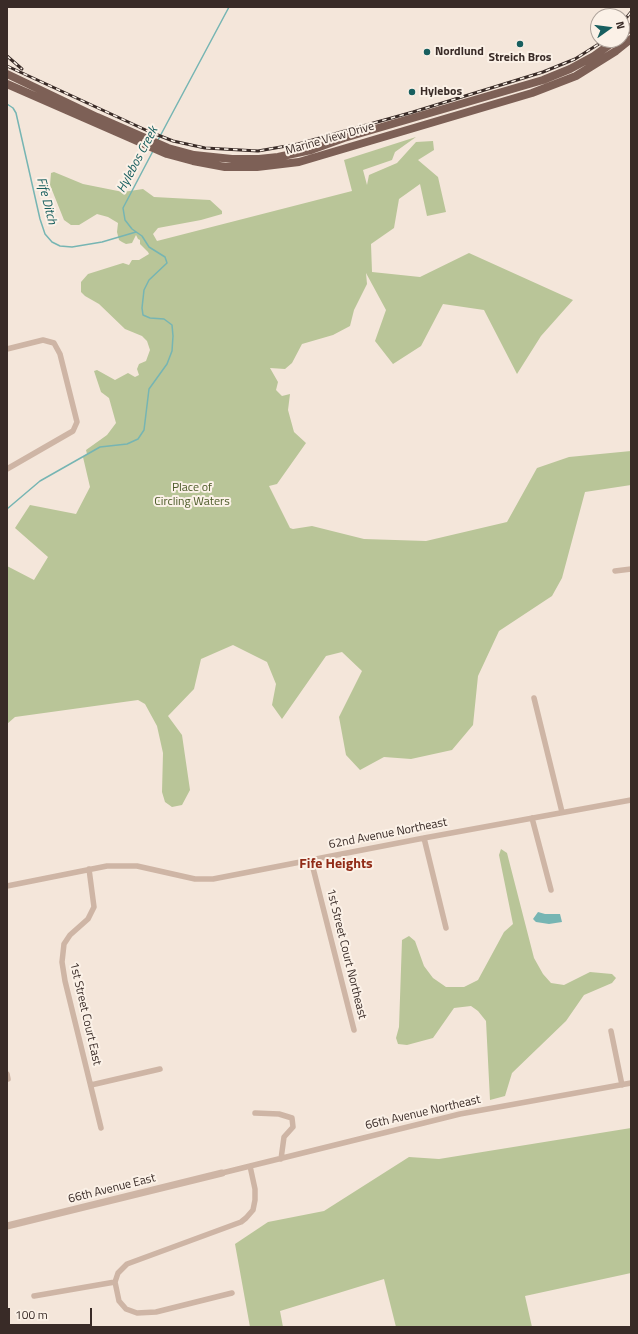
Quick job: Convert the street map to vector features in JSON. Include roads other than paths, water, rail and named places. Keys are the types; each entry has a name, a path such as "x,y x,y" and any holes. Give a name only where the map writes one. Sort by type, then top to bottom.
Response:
{"main road":[{"name":"Marine View Drive","path":"7,84 193,162 225,167 258,167 299,162 562,83 591,68 631,39"},
{"name":"Marine View Drive","path":"168,151 232,159 272,158 299,153 554,76 594,56 605,48"},
{"name":"Marine View Drive","path":"7,74 145,142"}],"street":[{"path":"7,348 43,340 52,341 60,354 77,425 73,431 7,469"},
{"path":"615,571 631,569"},
{"path":"534,698 562,812"},
{"name":"62nd Avenue Northeast","path":"7,886 90,868 127,865 196,879 213,879 631,800"},
{"path":"532,818 551,890"},
{"path":"424,838 446,928"},
{"name":"1st Street Court Northeast","path":"311,860 354,1030"},
{"name":"1st Street Court East","path":"90,868 94,907 88,919 70,935 64,944 61,956 64,981 101,1128"},
{"path":"611,1031 622,1084"},
{"path":"91,1085 160,1069"},
{"name":"66th Avenue Northeast","path":"222,1173 460,1114 631,1083"},
{"path":"255,1113 279,1114 292,1118 293,1127 284,1137 281,1158"},
{"path":"232,1293 156,1312 137,1312 126,1309 119,1301 115,1282 118,1273 127,1264 241,1222 250,1214 254,1206 255,1189 250,1166"},
{"name":"66th Avenue East","path":"7,1226 222,1173"},
{"path":"34,1296 115,1282"}],"water":[{"path":"538,912 545,914 560,914 562,922 549,924 536,922 533,919"}],"waterway":[{"name":"Hylebos Creek","path":"158,140 229,7"},
{"name":"Fife Ditch","path":"7,104 13,108 16,113 40,219 45,234 52,242 60,246 72,247 102,242 136,232"},
{"name":"Hylebos Creek","path":"7,509 40,481 100,447 127,444 138,439 144,430 149,389 167,364 172,351 173,336 172,325 164,319 150,318 143,315 142,308 144,290 149,280 167,263 165,257 149,247 142,236 132,229 125,220 123,208 153,151"}],"railway":[{"path":"7,66 150,132 173,141 205,148 258,151 298,144 413,112 543,72 575,59 592,48"},
{"path":"7,56 22,69"}],"place":[{"name":"Streich Bros","path":"520,44"},
{"name":"Nordlund","path":"427,52"},
{"name":"Hylebos","path":"412,92"}],"district":[{"name":"Fife Heights","path":"336,865"}],"park label":[{"name":"Place of Circling Waters","path":"192,495"}]}
